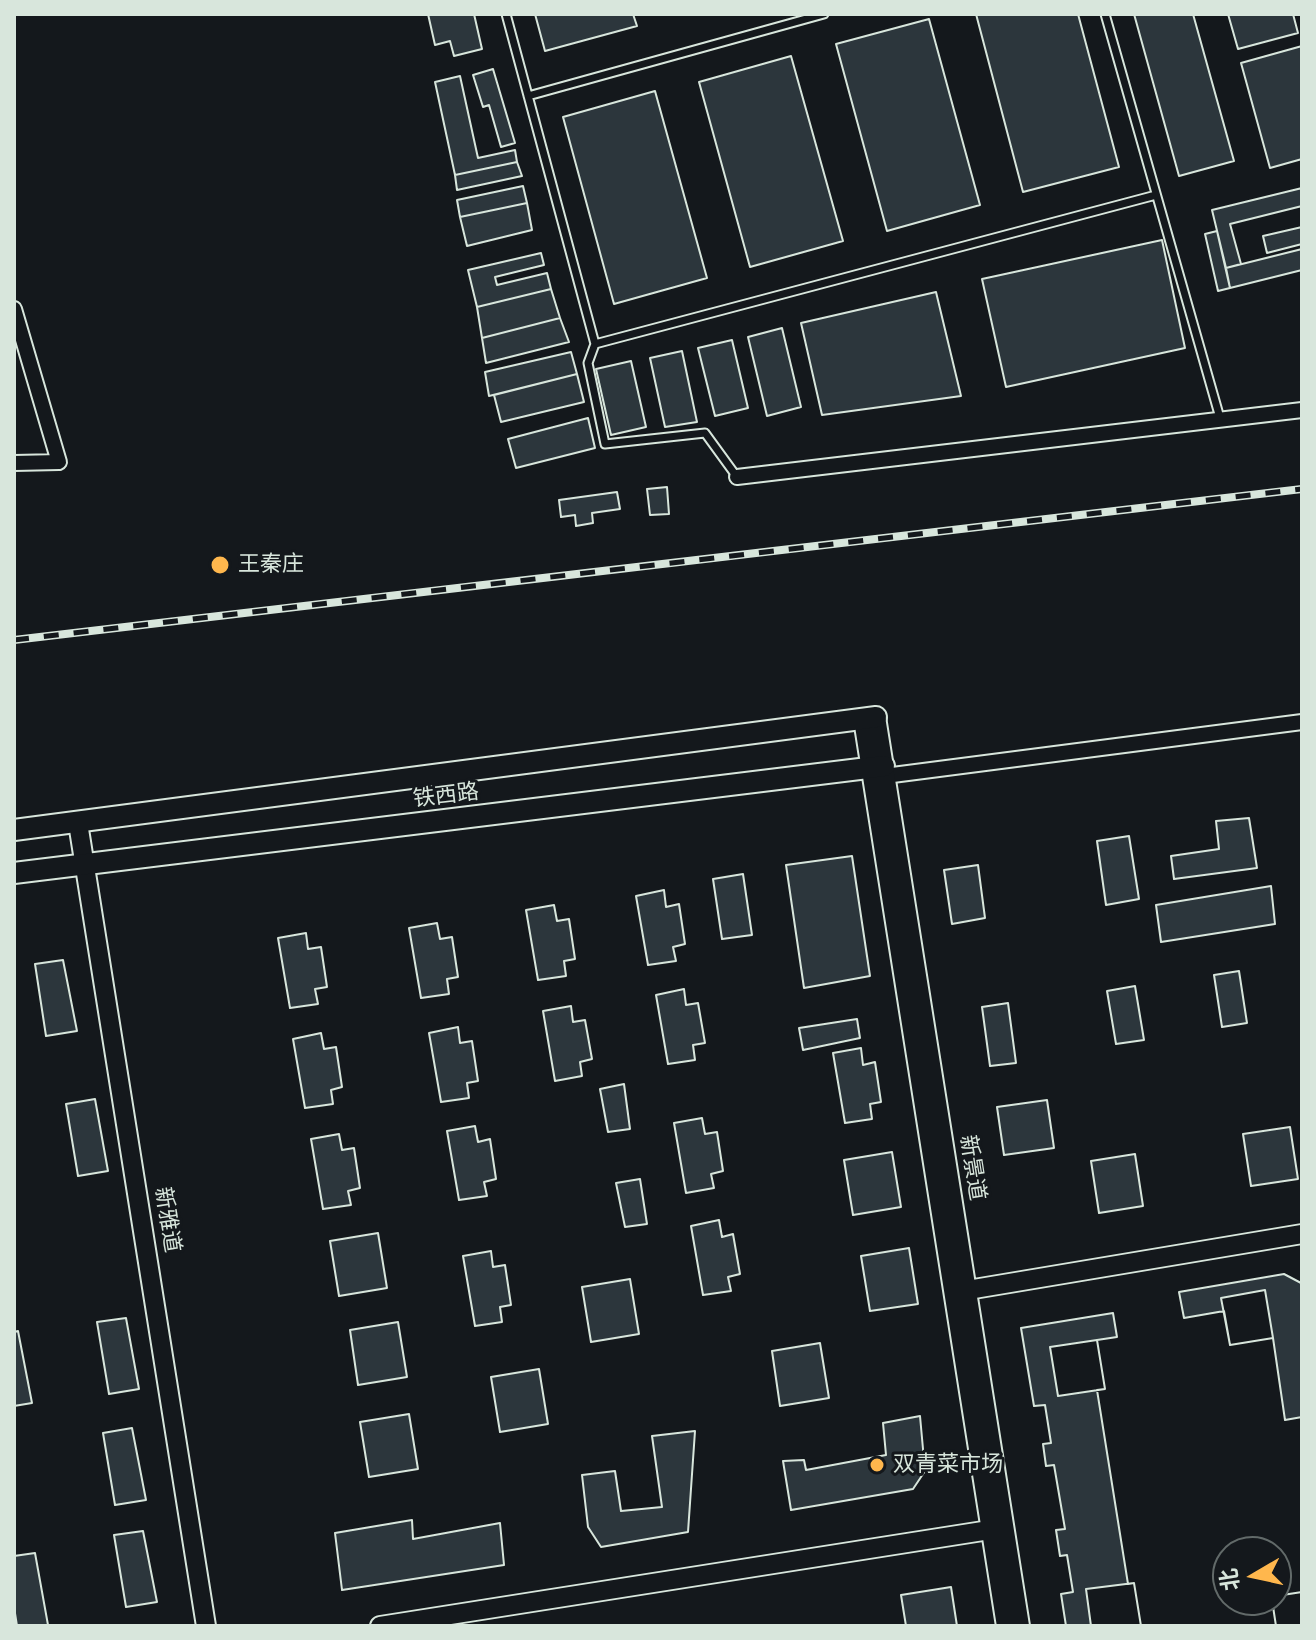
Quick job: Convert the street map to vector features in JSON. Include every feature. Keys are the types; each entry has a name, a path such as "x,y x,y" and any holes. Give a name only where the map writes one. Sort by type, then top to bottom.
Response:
{"main road":[{"name":"铁西路","path":"14,830 869,718"},
{"name":"铁西路","path":"14,873 878,772"}],"street":[{"path":"14,309 59,462 14,463"},
{"path":"737,477 1302,410"},
{"name":"新景道","path":"869,718 997,1529 1006,1626"},
{"path":"878,772 1302,722"},
{"name":"新雅道","path":"73,823 195,1626"},
{"name":"新雅道","path":"79,865 206,1626"},
{"path":"960,1291 1302,1234"},
{"path":"380,1626 997,1529"},
{"name":"新景道","path":"997,1529 1020,1626"}],"lane":[{"path":"506,14 595,344 588,363 605,444 705,433 737,477"},
{"path":"528,96 824,14"},
{"path":"1105,14 1220,418"},
{"path":"595,344 1156,195"}],"building":[{"path":"428,14 474,14 482,49 454,56 450,41 435,45"},
{"path":"535,14 633,14 637,26 545,51"},
{"path":"976,14 1078,14 1119,167 1023,192"},
{"path":"1134,14 1193,14 1234,161 1179,176"},
{"path":"1228,14 1293,14 1298,33 1238,49"},
{"path":"929,19 980,205 887,231 836,44"},
{"path":"1302,46 1302,159 1270,168 1241,63"},
{"path":"791,56 843,241 750,267 699,82"},
{"path":"493,69 515,143 501,147 489,105 483,107 473,75"},
{"path":"460,76 478,158 515,150 517,162 455,175 435,82"},
{"path":"655,91 707,278 614,304 563,117"},
{"path":"517,162 522,176 457,190 455,175"},
{"path":"523,186 527,203 460,217 457,200"},
{"path":"1302,188 1302,206 1230,224 1241,264 1226,268 1212,210"},
{"path":"527,203 532,230 467,246 460,217"},
{"path":"1302,227 1302,244 1267,253 1263,236"},
{"path":"1217,231 1230,288 1218,291 1205,234"},
{"path":"1162,240 1185,348 1006,387 982,279"},
{"path":"1302,249 1302,270 1230,288 1226,268"},
{"path":"541,253 544,265 495,277 497,285 547,273 551,289 477,307 468,270"},
{"path":"551,289 560,318 482,338 477,307"},
{"path":"936,292 961,396 822,415 801,323"},
{"path":"560,318 569,342 486,363 482,338"},
{"path":"782,328 801,407 767,416 748,337"},
{"path":"732,340 748,408 715,416 698,348"},
{"path":"682,351 697,422 665,427 650,358"},
{"path":"571,352 577,374 489,396 485,372"},
{"path":"631,361 646,427 611,435 596,369"},
{"path":"577,374 584,402 501,422 494,395"},
{"path":"588,418 595,448 516,468 508,439"},
{"path":"667,487 669,514 650,515 647,489"},
{"path":"617,492 620,509 592,513 593,523 576,526 575,515 561,517 559,500"},
{"path":"1249,818 1257,868 1174,879 1171,856 1219,849 1216,821"},
{"path":"1129,836 1139,899 1106,905 1097,841"},
{"path":"852,856 870,976 804,988 786,865"},
{"path":"978,865 985,918 952,924 944,870"},
{"path":"743,874 752,935 722,939 713,879"},
{"path":"1271,886 1275,924 1161,942 1156,905"},
{"path":"664,890 666,907 679,904 685,944 673,947 676,961 648,965 636,896"},
{"path":"554,905 557,921 569,919 575,959 564,961 566,976 538,980 526,910"},
{"path":"437,923 440,939 452,937 458,977 447,979 449,994 421,998 409,928"},
{"path":"306,933 308,949 321,947 327,987 315,989 318,1004 290,1008 278,938"},
{"path":"63,960 77,1031 46,1036 35,964"},
{"path":"1239,971 1247,1023 1222,1027 1214,975"},
{"path":"1135,986 1144,1040 1116,1044 1107,991"},
{"path":"684,989 686,1005 698,1003 705,1043 693,1045 695,1060 668,1064 656,995"},
{"path":"1008,1003 1016,1063 990,1066 982,1007"},
{"path":"571,1006 573,1022 585,1020 592,1059 580,1062 582,1076 555,1081 543,1011"},
{"path":"857,1019 860,1038 803,1050 799,1028"},
{"path":"458,1027 460,1043 472,1041 478,1081 467,1083 469,1098 441,1102 429,1033"},
{"path":"321,1033 324,1049 336,1047 342,1087 331,1090 333,1104 305,1108 293,1039"},
{"path":"861,1048 863,1065 875,1062 881,1102 870,1104 872,1119 845,1123 833,1053"},
{"path":"624,1084 630,1129 608,1132 600,1089"},
{"path":"95,1099 108,1171 78,1176 66,1104"},
{"path":"1047,1100 1054,1148 1004,1155 997,1107"},
{"path":"702,1118 705,1134 717,1132 723,1171 711,1174 714,1188 686,1193 674,1123"},
{"path":"475,1126 478,1142 490,1139 496,1179 484,1182 487,1196 459,1200 447,1131"},
{"path":"1290,1127 1298,1179 1251,1186 1243,1134"},
{"path":"339,1134 342,1150 354,1148 360,1188 348,1191 351,1205 323,1209 311,1139"},
{"path":"892,1152 901,1207 853,1215 844,1160"},
{"path":"1135,1154 1143,1206 1099,1213 1091,1161"},
{"path":"640,1179 647,1224 625,1227 616,1183"},
{"path":"719,1220 722,1237 733,1234 740,1274 728,1277 731,1291 703,1295 691,1226"},
{"path":"378,1233 387,1288 339,1296 330,1241"},
{"path":"909,1248 918,1304 870,1311 861,1256"},
{"path":"491,1251 493,1267 505,1265 511,1305 500,1307 502,1322 475,1326 463,1256"},
{"path":"1284,1274 1301,1283 1302,1287 1302,1417 1285,1420 1273,1338 1230,1345 1224,1311 1184,1318 1179,1292"},
{"path":"630,1279 639,1334 591,1342 582,1287"},
{"path":"1265,1290 1273,1338 1230,1345 1221,1298"},
{"path":"1113,1313 1117,1337 1097,1340 1105,1389 1097,1390 1128,1584 1134,1583 1141,1626 1066,1626 1061,1594 1073,1592 1067,1555 1060,1556 1056,1530 1065,1529 1054,1465 1046,1466 1043,1444 1051,1443 1045,1405 1034,1406 1021,1328"},
{"path":"126,1318 139,1389 109,1394 97,1322"},
{"path":"398,1322 407,1377 358,1385 350,1330"},
{"path":"18,1331 32,1403 14,1406 14,1332"},
{"path":"1097,1340 1105,1389 1058,1396 1050,1347"},
{"path":"820,1343 829,1398 780,1406 772,1351"},
{"path":"539,1369 548,1424 500,1432 491,1377"},
{"path":"409,1414 418,1469 369,1477 360,1422"},
{"name":"双青菜市场","path":"920,1416 925,1471 913,1489 791,1510 783,1461 804,1460 806,1470 886,1455 883,1423"},
{"path":"132,1428 146,1500 115,1505 103,1433"},
{"path":"695,1431 688,1532 601,1547 588,1527 582,1475 615,1471 621,1511 662,1507 652,1436"},
{"path":"412,1520 413,1539 500,1523 504,1565 342,1590 335,1533"},
{"path":"143,1531 157,1602 126,1607 114,1535"},
{"path":"35,1553 48,1625 17,1626 14,1556"},
{"path":"1134,1583 1141,1626 1091,1626 1086,1589"},
{"path":"951,1587 957,1626 906,1626 901,1595"},
{"path":"1302,1592 1302,1626 1276,1626 1274,1616 1292,1616 1292,1594"},
{"path":"1302,1592 1302,1626 1276,1626 1274,1616 1292,1616 1292,1594"}],"railway":[{"path":"14,640 1302,489"}],"place":[{"name":"王秦庄","path":"220,565"},
{"name":"双青菜市场","path":"877,1465"}]}
